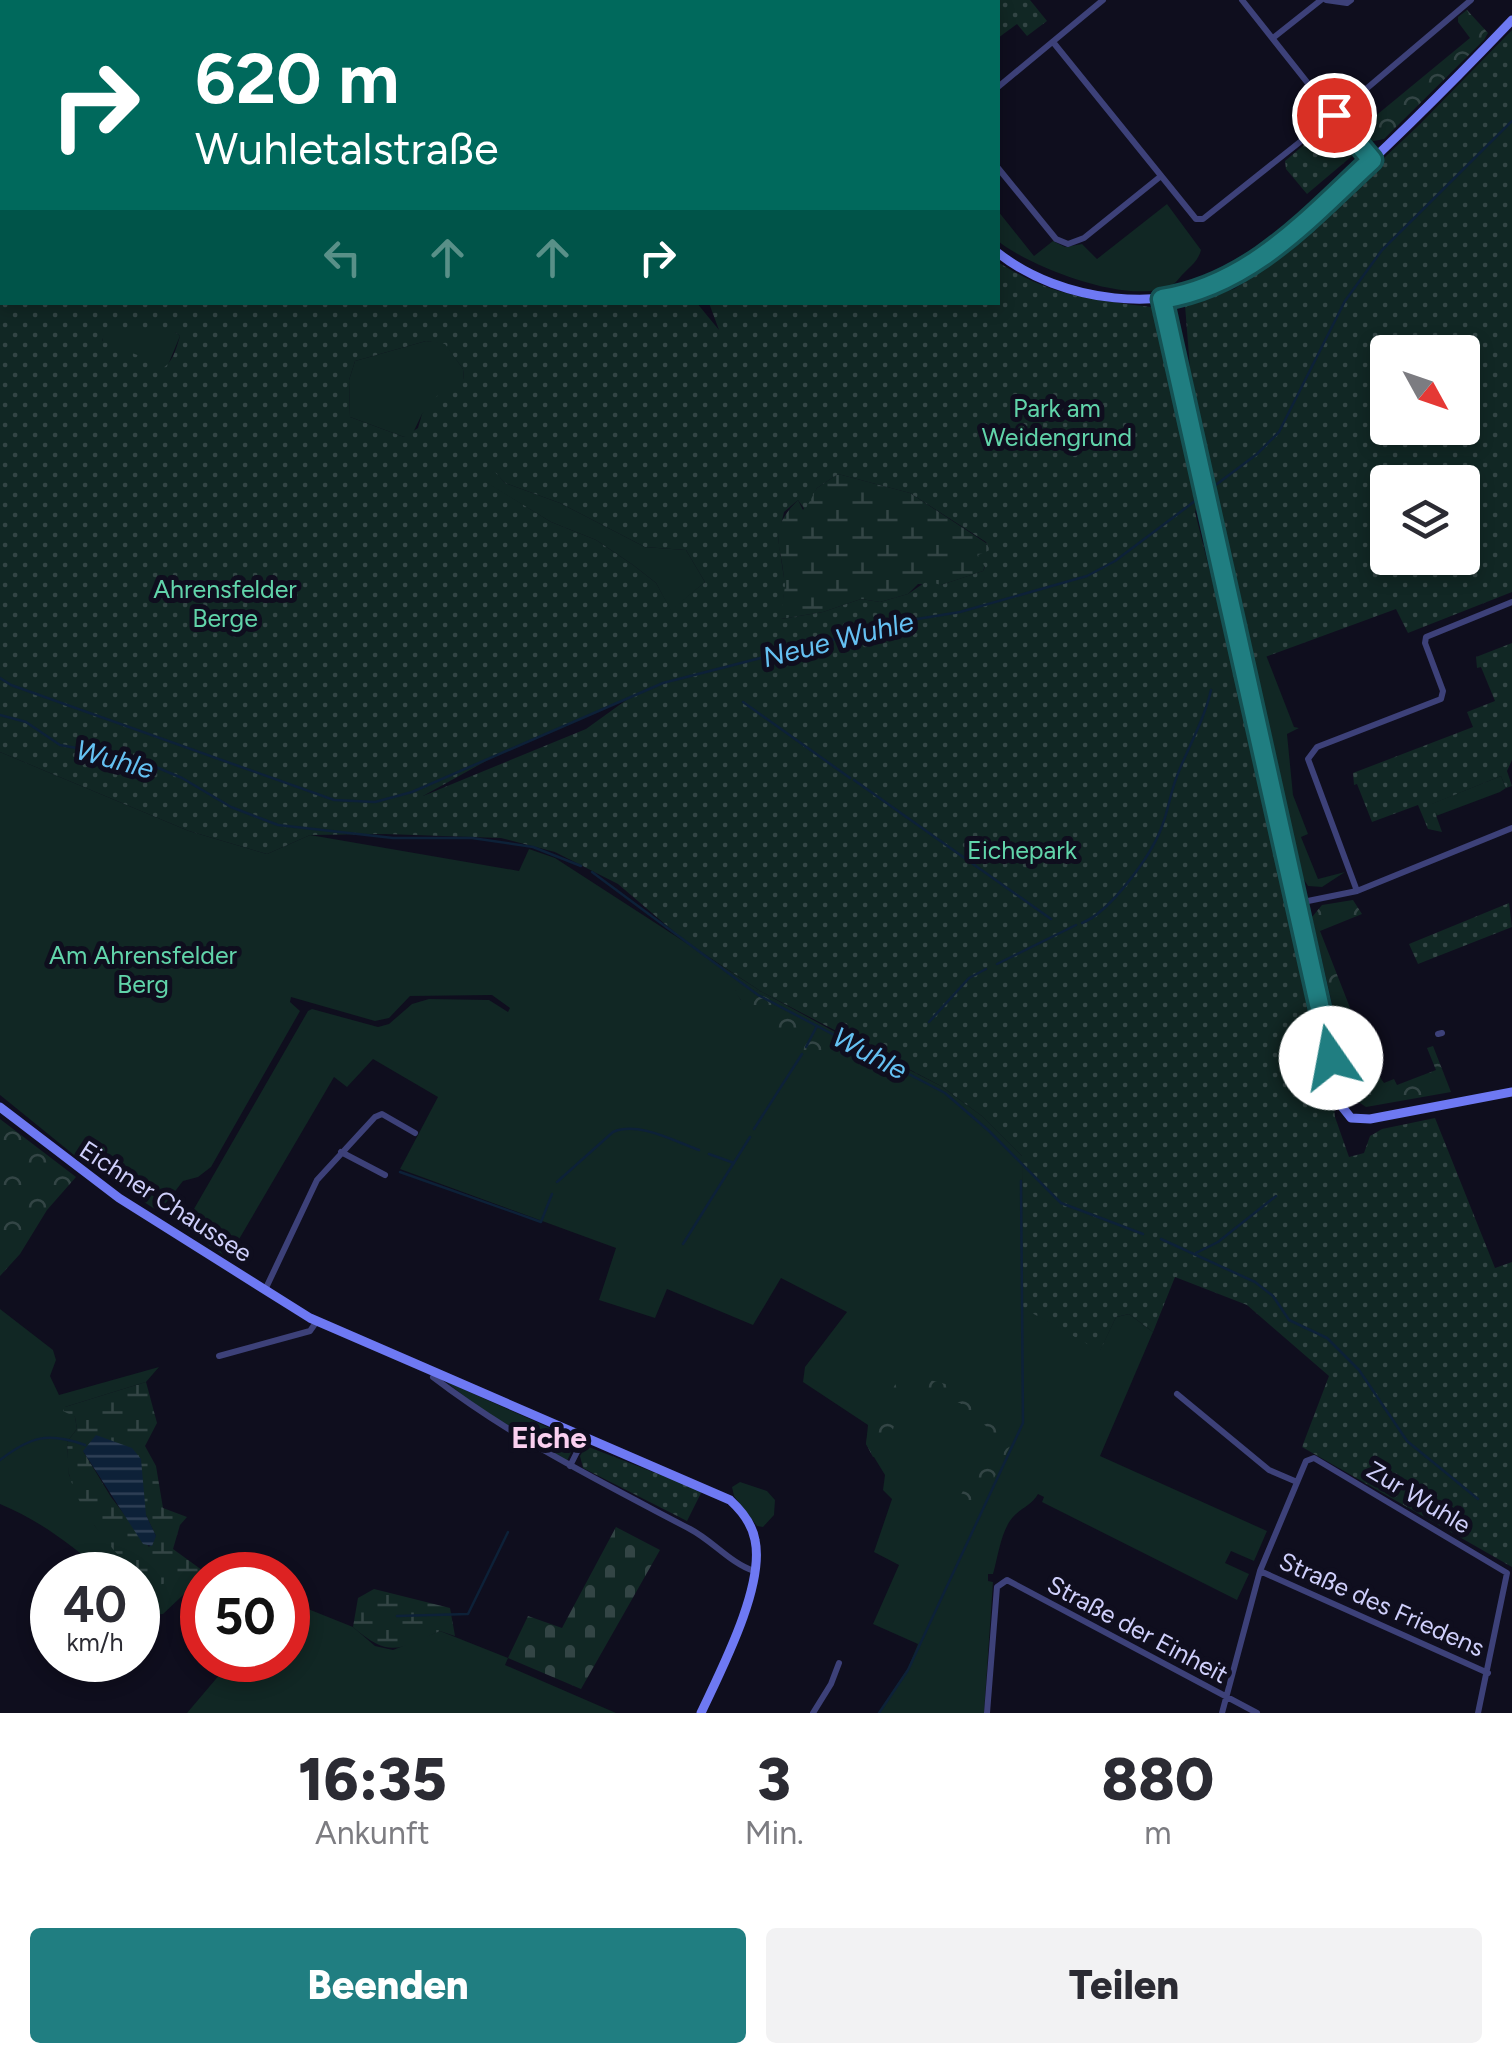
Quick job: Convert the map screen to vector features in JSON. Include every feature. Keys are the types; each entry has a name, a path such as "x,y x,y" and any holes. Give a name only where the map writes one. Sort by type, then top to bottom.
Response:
{"main road":[{"path":"1000,253 1036,276 1116,297 1162,299 1213,286 1250,268 1276,248 1372,160 1512,20"},
{"path":"1162,299 1338,1090 1347,1115 1370,1120 1512,1092"},
{"name":"Eichner Chaussee","path":"0,1107 119,1198 316,1321 730,1500 747,1519 754,1535 754,1571"},
{"path":"701,1713 742,1619 754,1571"}],"street":[{"path":"1000,84 1103,0"},
{"path":"1242,0 1372,160"},
{"path":"1273,38 1324,0 1350,0"},
{"path":"1053,42 1196,218 1205,218 1471,0"},
{"path":"1000,170 1056,239 1068,244 1077,242 1161,176"},
{"path":"1357,891 1308,759 1318,747 1441,699 1443,691 1424,644 1426,637 1512,602"},
{"path":"1298,904 1310,898 1357,891 1512,830"},
{"path":"265,1290 311,1190 342,1152 382,1114 415,1132"},
{"path":"342,1152 386,1175"},
{"path":"220,1356 310,1331 316,1321"},
{"path":"433,1376 486,1418 697,1533 754,1571"},
{"path":"1176,1394 1269,1470 1297,1482 1260,1572 1222,1713"},
{"path":"570,1466 584,1438"},
{"name":"Zur Wuhle","path":"1297,1482 1306,1461 1314,1458 1504,1570 1508,1577 1488,1673"},
{"name":"Straße des Friedens","path":"1260,1572 1488,1673"},
{"name":"Straße der Einheit","path":"988,1713 1000,1582 1008,1580 1257,1713"},
{"path":"813,1713 839,1664"},
{"path":"1478,1713 1488,1673"}],"green space":[{"path":"1000,0 1030,0 1047,21 1027,36 1017,24 1000,37"},
{"path":"1467,10 1488,33 1484,40 1384,139 1369,142 1351,121 1352,105 1363,118 1369,113 1373,118 1470,38 1458,22"},
{"path":"1512,30 1512,592 1408,633 1396,609 1254,661 1192,394 1185,305 1234,289 1271,265 1420,124"},
{"path":"1327,130 1352,156 1307,194 1286,169 1285,161 1320,131"},
{"path":"1167,204 1201,250 1172,285 1154,290 1107,288 1056,272 1000,242 1000,214 1034,256 1053,241 1065,247 1082,244 1097,259"},
{"path":"1000,263 1053,289 1090,299 1151,307 1161,317 1200,496 1195,512 1277,839 1272,841 1281,877 1285,876 1335,1117 1349,1157 1364,1153 1370,1136 1382,1129 1435,1118 1495,1268 1512,1262 1512,1567 1302,1447 1329,1376 1247,1305 1175,1277 1153,1332 1129,1314 1116,1317 1100,1351 1023,1308 1022,1156 982,1116 941,1086 762,992 686,942 618,884 555,852 501,838 310,835 267,854 189,831 0,752 0,305 698,305 719,330 710,305 1000,305","holes":["105,332 175,332 180,336 175,351 161,369 150,360 102,341","426,341 445,344 463,369 464,379 438,395 422,414 418,428 404,437 350,417 349,380 355,361","494,471 505,483 560,503 645,547 686,550 705,582 671,610 656,583 633,565 596,540 551,522 486,482","838,474 910,493 986,542 990,550 978,555 985,567 941,585 927,581 908,594 880,602 861,599 823,612 781,619 785,585 778,538 784,512 798,500 805,510 817,488","629,698 586,729 423,796 504,751"]},
{"path":"104,332 175,332 180,336 168,365 161,370 102,342"},
{"path":"426,341 445,343 463,369 464,380 422,414 412,435 404,437 350,417 349,380 355,361"},
{"path":"494,470 505,483 560,503 645,547 686,550 705,582 671,611 656,583 633,565 596,540 551,522 485,482"},
{"path":"838,474 910,493 986,543 991,550 983,571 941,585 918,584 908,594 880,602 861,599 823,612 781,619 781,522 798,500 803,510 817,488"},
{"path":"1512,643 1512,760 1507,771 1512,786 1506,788 1501,776 1432,804 1442,832 1428,829 1418,805 1372,822 1357,784 1354,785 1353,773 1473,727 1467,712 1495,701 1481,667 1477,668 1476,657"},
{"path":"1266,655 1294,727 1299,728 1287,734 1293,795 1308,834 1301,837 1318,879 1345,872 1322,887 1308,886 1301,875 1254,661"},
{"name":"Am Ahrensfelder Berg","path":"0,752 189,831 267,854 310,835 519,871 529,849 555,858 762,992 745,988 735,991 741,1000 831,1046 835,1032 941,1086 982,1116 1022,1156 1024,1308 1100,1350 1116,1317 1129,1314 1153,1332 1100,1456 1267,1531 1254,1561 1231,1551 1225,1563 1249,1574 1237,1600 1042,1502 1044,1497 1038,1494 1009,1522 993,1574 988,1574 988,1581 993,1582 984,1713 878,1713 908,1668 918,1644 873,1624 899,1565 874,1552 892,1499 883,1490 885,1475 866,1444 868,1425 803,1382 805,1367 847,1312 781,1278 753,1325 667,1289 655,1318 599,1300 616,1248 400,1169 438,1097 373,1059 347,1087 334,1077 228,1258 183,1228 308,1011 378,1027 389,1024 412,1004 429,999 489,1000 508,1012 510,1008 492,995 410,996 389,1018 375,1021 291,997 290,1002 300,1011 211,1167 198,1177 183,1181 159,1212 74,1155 0,1095"},
{"path":"1501,776 1506,788 1500,792 1436,816 1431,804"},
{"path":"1353,900 1362,914 1320,931 1374,1069 1384,1083 1394,1079 1397,1085 1436,1070 1427,1048 1433,1046 1451,1092 1366,1107 1354,1099 1312,917 1322,905"},
{"path":"1509,903 1512,927 1418,964 1409,944"},
{"path":"745,987 762,992 835,1032 833,1059 824,1070 743,1012 734,991"},
{"path":"0,1119 76,1177 0,1276"},
{"path":"0,1309 53,1350 56,1360 50,1376 59,1395 159,1367 146,1382 65,1407 75,1417 77,1429 67,1442 69,1475 95,1526 117,1552 78,1552 29,1518 0,1504"},
{"path":"922,1378 957,1387 1013,1427 1011,1444 973,1520 960,1519 956,1505 979,1457 987,1427 960,1403 914,1397 901,1400 883,1454 873,1457 866,1444 869,1425 895,1385 901,1380"},
{"path":"445,1381 572,1438 575,1444 567,1461 482,1410"},
{"path":"146,1382 157,1423 145,1446 156,1466 163,1508 187,1517 180,1525 173,1549 180,1554 180,1581 160,1584 160,1552 116,1552 101,1534 81,1504 69,1474 67,1442 77,1429 75,1417 63,1411 65,1407","holes":["83,1451 146,1515 156,1536 149,1547"]},
{"path":"586,1446 702,1491 687,1521 583,1468 580,1456"},
{"path":"740,1482 767,1491 775,1500 774,1515 763,1527 757,1526 734,1496 732,1487"},
{"path":"616,1527 660,1550 581,1689 508,1658 528,1616 562,1628"},
{"path":"180,1581 180,1598 160,1614 160,1583"},
{"path":"374,1589 450,1608 455,1636 440,1631 395,1648 376,1644 353,1627 358,1598"},
{"path":"310,1610 353,1627 375,1646 393,1650 440,1631 508,1658 505,1665 616,1713 187,1713 213,1682 310,1682"}],"water":[{"path":"96,1435 132,1448 141,1459 146,1515 156,1536 152,1546 143,1544 83,1451"}],"waterway":[{"name":"Neue Wuhle","path":"1209,490 1279,432 1345,301 1382,250 1512,121"},
{"name":"Neue Wuhle","path":"0,678 334,800 375,802 412,792 663,683 905,621 960,612 1087,576 1115,561 1203,495"},
{"path":"1082,923 1116,896 1156,841 1211,690"},
{"path":"743,702 850,778"},
{"name":"Wuhle","path":"0,715 26,722 60,745 137,759 182,778 231,807 278,825 393,838 472,838 533,847 581,866"},
{"path":"854,780 1051,919"},
{"name":"Wuhle","path":"592,872 758,995 945,1093 1061,1203 1143,1234"},
{"path":"997,964 1076,925"},
{"path":"929,1022 969,978 986,969"},
{"path":"806,1047 817,1026"},
{"path":"754,1129 802,1054"},
{"path":"557,1182 613,1132 623,1129 656,1134 699,1150"},
{"path":"683,1244 750,1137"},
{"path":"709,1154 734,1163"},
{"path":"400,1172 541,1222 552,1194"},
{"path":"879,1713 908,1670 1023,1423 1021,1181"},
{"path":"1196,1253 1218,1242 1276,1196"},
{"name":"Wuhle","path":"1161,1239 1255,1282 1273,1296 1289,1320 1327,1338 1359,1370 1407,1441 1478,1499"},
{"path":"0,1460 40,1439 60,1438 85,1445"},
{"path":"397,1616 468,1614 508,1532"}],"district":[{"name":"Eiche","path":"549,1437"}],"route":[{"path":"1331,1058 1162,299 1213,286 1250,268 1372,160 1334,115"}],"park label":[{"name":"Park am Weidengrund","path":"1057,422"},
{"name":"Ahrensfelder Berge","path":"225,604"},
{"name":"Eichepark","path":"1022,850"}]}
